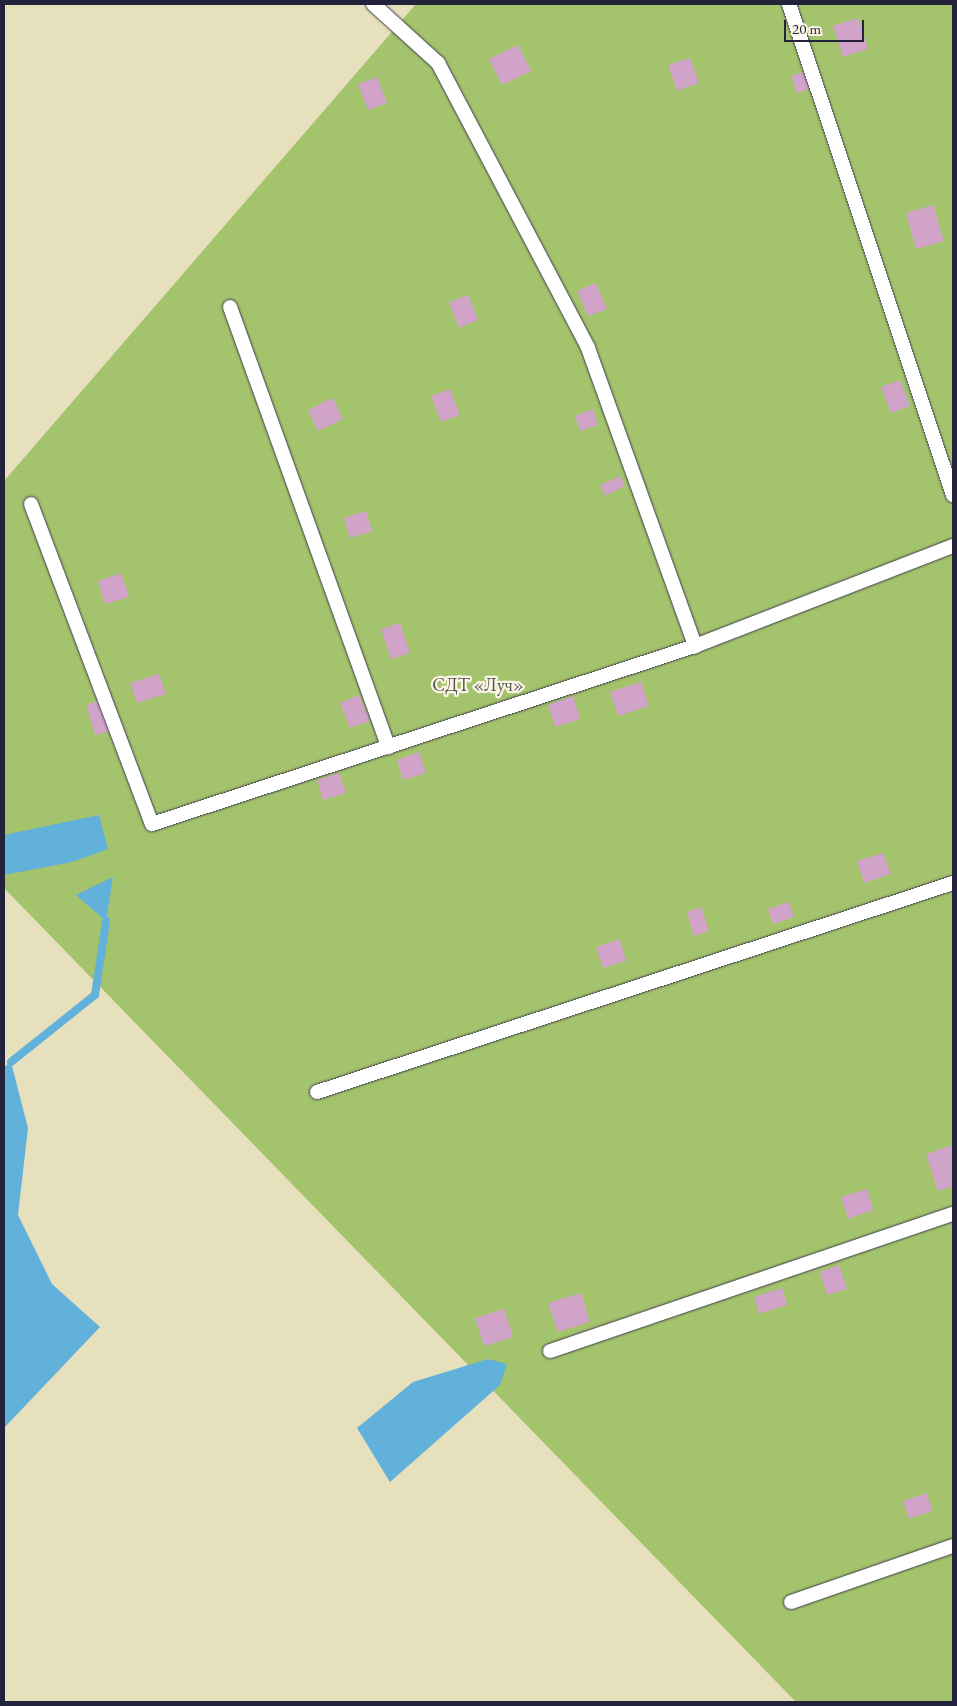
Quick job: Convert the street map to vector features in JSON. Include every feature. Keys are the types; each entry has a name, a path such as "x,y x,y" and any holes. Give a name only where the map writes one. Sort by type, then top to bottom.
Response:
{"lane":[{"path":"373,4 438,63 588,348 696,646"},
{"path":"789,4 953,495"},
{"path":"230,307 388,746"},
{"path":"31,504 152,824 696,646 953,546"},
{"path":"317,1092 953,883"},
{"path":"550,1351 953,1214"},
{"path":"791,1602 953,1546"}],"green space":[{"name":"СДТ «Луч»","path":"416,4 953,4 953,1702 796,1702 4,888 4,481"}],"water":[{"path":"99,815 108,849 72,862 4,875 4,835"},
{"path":"113,877 106,921 76,895"},
{"path":"11,1062 28,1128 18,1215 52,1284 100,1327 4,1428 4,1067"},
{"path":"488,1359 507,1364 500,1385 390,1482 357,1428 413,1382"}],"building":[{"path":"858,18 868,49 843,57 833,26"},
{"path":"518,45 531,71 502,85 489,59"},
{"path":"690,58 699,83 677,91 668,65"},
{"path":"806,71 812,88 797,93 791,76"},
{"path":"377,77 387,103 368,110 358,84"},
{"path":"933,205 944,241 916,249 906,213"},
{"path":"596,283 607,309 588,316 577,291"},
{"path":"468,295 478,320 459,328 449,302"},
{"path":"900,380 910,406 891,413 881,387"},
{"path":"450,389 460,415 441,422 431,396"},
{"path":"333,398 343,419 318,431 308,410"},
{"path":"593,409 598,425 580,431 575,416"},
{"path":"620,476 625,486 605,496 600,485"},
{"path":"366,511 372,531 350,538 344,518"},
{"path":"121,573 129,597 105,604 98,581"},
{"path":"400,623 410,653 391,659 381,629"},
{"path":"159,674 166,694 137,703 130,683"},
{"path":"641,682 649,706 618,716 610,692"},
{"path":"359,695 370,721 350,728 340,703"},
{"path":"573,696 580,719 555,727 548,705"},
{"path":"100,700 110,731 95,735 86,705"},
{"path":"419,752 426,773 403,780 397,760"},
{"path":"339,773 346,793 323,800 317,780"},
{"path":"883,853 891,874 864,883 857,861"},
{"path":"789,902 794,917 773,924 768,909"},
{"path":"701,907 709,931 694,936 687,912"},
{"path":"620,939 626,961 603,968 596,947"},
{"path":"953,1145 953,1186 938,1191 926,1154"},
{"path":"867,1189 873,1210 848,1219 841,1197"},
{"path":"839,1265 847,1289 827,1295 820,1272"},
{"path":"782,1288 787,1305 759,1314 754,1297"},
{"path":"581,1293 590,1322 558,1332 548,1303"},
{"path":"504,1309 513,1337 484,1346 475,1318"},
{"path":"927,1493 932,1511 909,1519 903,1501"}],"waterway":[{"path":"11,1062 95,995 106,921"}]}
